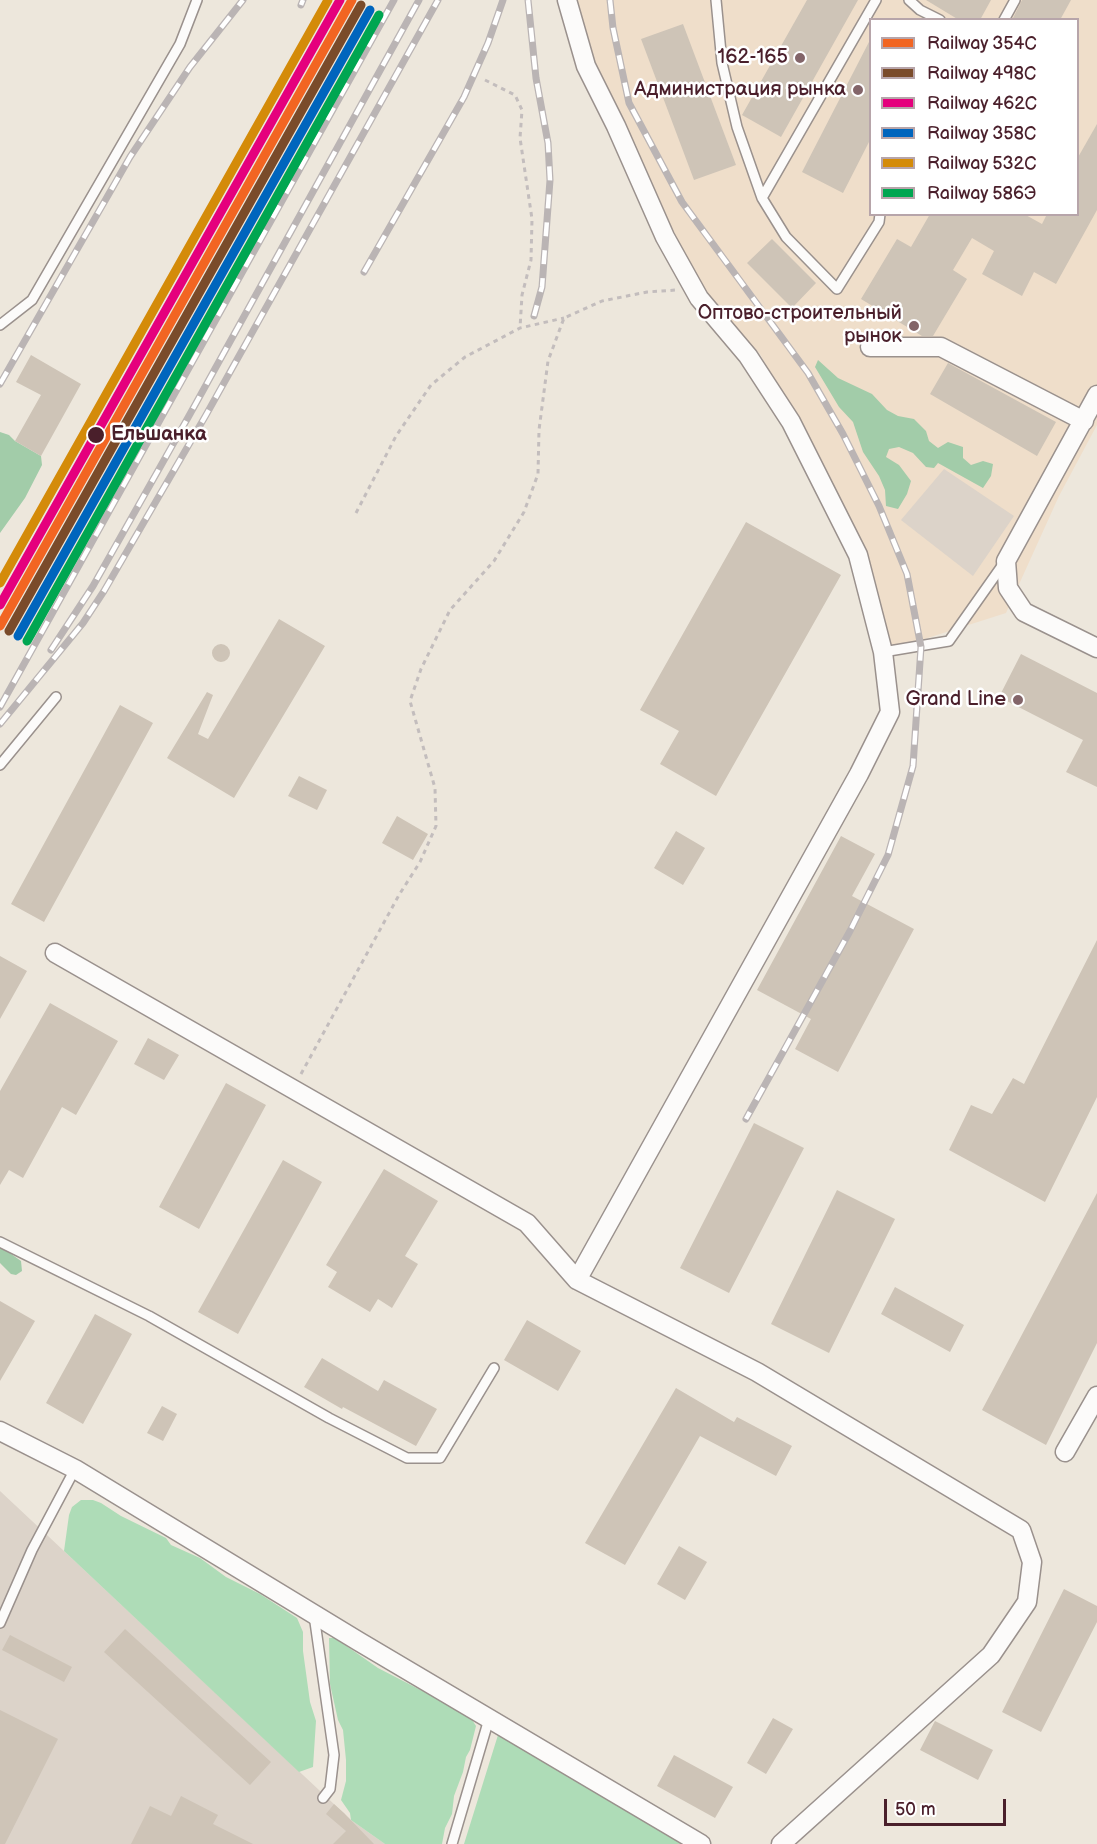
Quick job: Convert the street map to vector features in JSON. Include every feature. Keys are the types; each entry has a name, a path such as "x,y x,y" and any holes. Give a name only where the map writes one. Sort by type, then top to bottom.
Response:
{"street":[{"path":"567,0 586,66 616,126 665,237 699,298 748,356 791,422 858,555 883,652 890,712 854,785 577,1280"},
{"path":"870,347 941,347 1084,421"},
{"path":"1097,395 1006,561 1008,588 1024,612 1097,648"},
{"path":"55,953 528,1223 577,1280 756,1372 1021,1530 1032,1562 1027,1602 992,1654 781,1844"},
{"path":"1065,1452 1097,1396"},
{"path":"0,1431 75,1470 701,1844"}],"lane":[{"path":"0,325 32,300 180,44 197,0"},
{"path":"716,0 722,63 737,127 762,198 786,237 837,289 879,222 880,216"},
{"path":"762,198 876,0"},
{"path":"909,0 920,10 936,18"},
{"path":"1005,18 1015,0"},
{"path":"883,652 950,640 1006,561"},
{"path":"0,765 56,698"},
{"path":"0,1242 149,1316 329,1418 407,1458 440,1458 494,1368"},
{"path":"0,1623 32,1550 75,1470"},
{"path":"314,1614 334,1755 330,1789 323,1798"},
{"path":"452,1844 489,1719"}],"path":[{"path":"485,80 515,95 522,110 520,138 532,219 531,260 522,295 520,328"},
{"path":"356,513 396,436 431,385 465,357 520,328 564,318 602,301 647,292 693,289"},
{"path":"293,1089 399,895 420,862 436,826 435,788 410,701 421,669 450,610 494,561 524,512 538,474 539,430 549,361 564,318"}],"shaded area":[{"name":"Оптово-строительный рынок","path":"576,0 1097,0 1097,425 1059,496 1006,613 890,650 817,456 760,354 704,298 605,95"},
{"path":"944,469 1014,516 973,576 901,520"},
{"path":"0,1491 351,1820 385,1844 0,1844"}],"green space":[{"path":"818,360 838,378 872,394 887,410 898,416 914,419 926,431 929,441 938,448 948,442 963,447 963,458 971,465 983,461 993,464 991,476 983,488 938,463 934,468 926,467 913,453 899,447 889,449 886,457 899,465 911,481 907,494 898,509 886,506 885,490 879,476 863,452 853,422 839,407 815,367"},
{"path":"0,432 9,435 41,456 42,465 25,498 0,533"},
{"path":"0,1246 21,1261 22,1271 16,1275 11,1274 0,1263"},
{"path":"81,1500 101,1503 121,1516 166,1538 171,1545 200,1558 226,1577 260,1594 297,1618 303,1632 303,1651 310,1702 316,1721 313,1767 299,1772 64,1551 69,1515 72,1507"},
{"path":"329,1638 335,1638 378,1668 469,1715 476,1726 442,1844 385,1844 351,1820 350,1813 341,1800 346,1781 346,1760 343,1730 338,1720 330,1684"},
{"path":"498,1735 685,1844 464,1844"}],"building":[{"name":"162-165","path":"807,0 858,0 781,137 742,115"},
{"path":"926,0 991,0 981,18 956,18"},
{"path":"1022,0 1071,0 1061,18 1013,18"},
{"path":"683,24 736,165 694,180 641,39"},
{"name":"Администрация рынка","path":"869,42 869,142 843,193 802,172"},
{"path":"1097,124 1097,210 1056,284 1034,272 1022,296 982,274 994,251 972,238 953,270 967,279 933,336 922,336 861,299 897,239 911,247 929,216 1028,216 1042,224 1046,216 1079,216 1079,156"},
{"path":"772,239 816,283 792,308 747,263"},
{"path":"31,355 81,384 41,456 15,441 41,395 16,382"},
{"path":"948,363 1056,422 1037,456 930,394"},
{"path":"746,522 841,575 716,796 660,764 679,731 640,710"},
{"path":"279,619 325,646 234,798 167,758 207,692 213,695 198,734 208,739"},
{"path":"221,644 227,647 230,653 227,659 221,662 215,659 212,653 215,647"},
{"path":"1021,654 1097,693 1097,787 1066,772 1083,740 999,697"},
{"path":"120,705 153,723 44,922 11,904"},
{"path":"299,776 327,790 317,810 288,796"},
{"path":"397,816 428,834 413,860 382,843"},
{"path":"676,831 705,848 683,885 654,868"},
{"path":"841,836 875,854 852,896 914,929 838,1072 795,1049 811,1019 757,990"},
{"path":"1097,940 1097,1097 1045,1202 949,1150 971,1105 992,1114 1013,1078 1024,1084"},
{"path":"0,956 27,971 0,1019"},
{"path":"50,1003 118,1041 76,1115 62,1107 23,1178 9,1170 0,1185 0,1091"},
{"path":"148,1038 179,1055 164,1080 134,1064"},
{"path":"226,1083 266,1105 199,1229 159,1207"},
{"path":"754,1123 804,1148 729,1293 680,1268"},
{"path":"283,1160 322,1182 238,1334 198,1312"},
{"path":"384,1169 438,1201 405,1256 418,1264 392,1308 378,1299 370,1312 328,1287 337,1272 326,1265"},
{"path":"837,1190 895,1219 829,1353 771,1324"},
{"path":"1097,1193 1097,1343 1046,1445 982,1410"},
{"path":"895,1287 964,1325 950,1352 881,1314"},
{"path":"0,1301 35,1321 0,1381"},
{"path":"95,1314 132,1334 83,1424 46,1403"},
{"path":"527,1320 581,1351 558,1391 504,1360"},
{"path":"322,1358 378,1391 384,1380 437,1409 416,1446 304,1387"},
{"path":"676,1388 734,1422 737,1417 792,1446 776,1476 700,1436 625,1565 585,1543"},
{"path":"162,1406 177,1414 163,1441 147,1433"},
{"path":"679,1546 707,1562 685,1600 657,1584"},
{"path":"1064,1589 1097,1606 1097,1622 1041,1732 1002,1712"},
{"path":"125,1629 271,1762 250,1785 104,1652"},
{"path":"10,1635 72,1667 64,1682 2,1650"},
{"path":"0,1710 58,1739 5,1844 0,1844"},
{"path":"773,1718 793,1729 766,1774 747,1763"},
{"path":"935,1721 993,1750 978,1780 920,1750"},
{"path":"674,1755 733,1787 715,1818 657,1786"},
{"path":"181,1796 218,1815 213,1824 253,1844 131,1844 150,1806 171,1816"},
{"path":"334,1804 374,1844 333,1844 346,1831 326,1814"}],"railway":[{"path":"0,384 130,157 190,67 243,0"},
{"path":"301,5 303,0"},
{"path":"0,707 394,0"},
{"path":"51,650 93,586 419,0"},
{"path":"0,724 83,623 104,591 206,415 438,0"},
{"path":"364,272 464,97 488,43 503,0"},
{"path":"528,0 536,78 548,143 550,180 542,287 534,316"},
{"path":"610,0 613,28 629,103 682,202 808,373 843,434 879,506 907,574 921,647 913,766 888,855 850,931 746,1119"}],"rail line":[{"name":"532С","path":"0,583 328,0"},
{"name":"462С","path":"0,605 340,0"},
{"name":"354С","path":"0,626 352,0"},
{"name":"498С","path":"9,631 361,5"},
{"name":"358С","path":"18,636 370,10"},
{"name":"586Э","path":"27,641 379,15"}],"place":[{"name":"162-165","path":"800,58"},
{"name":"Администрация рынка","path":"858,90"},
{"name":"Оптово-строительный рынок","path":"914,326"},
{"name":"Ельшанка","path":"96,435"},
{"name":"Grand Line","path":"1018,700"}]}
